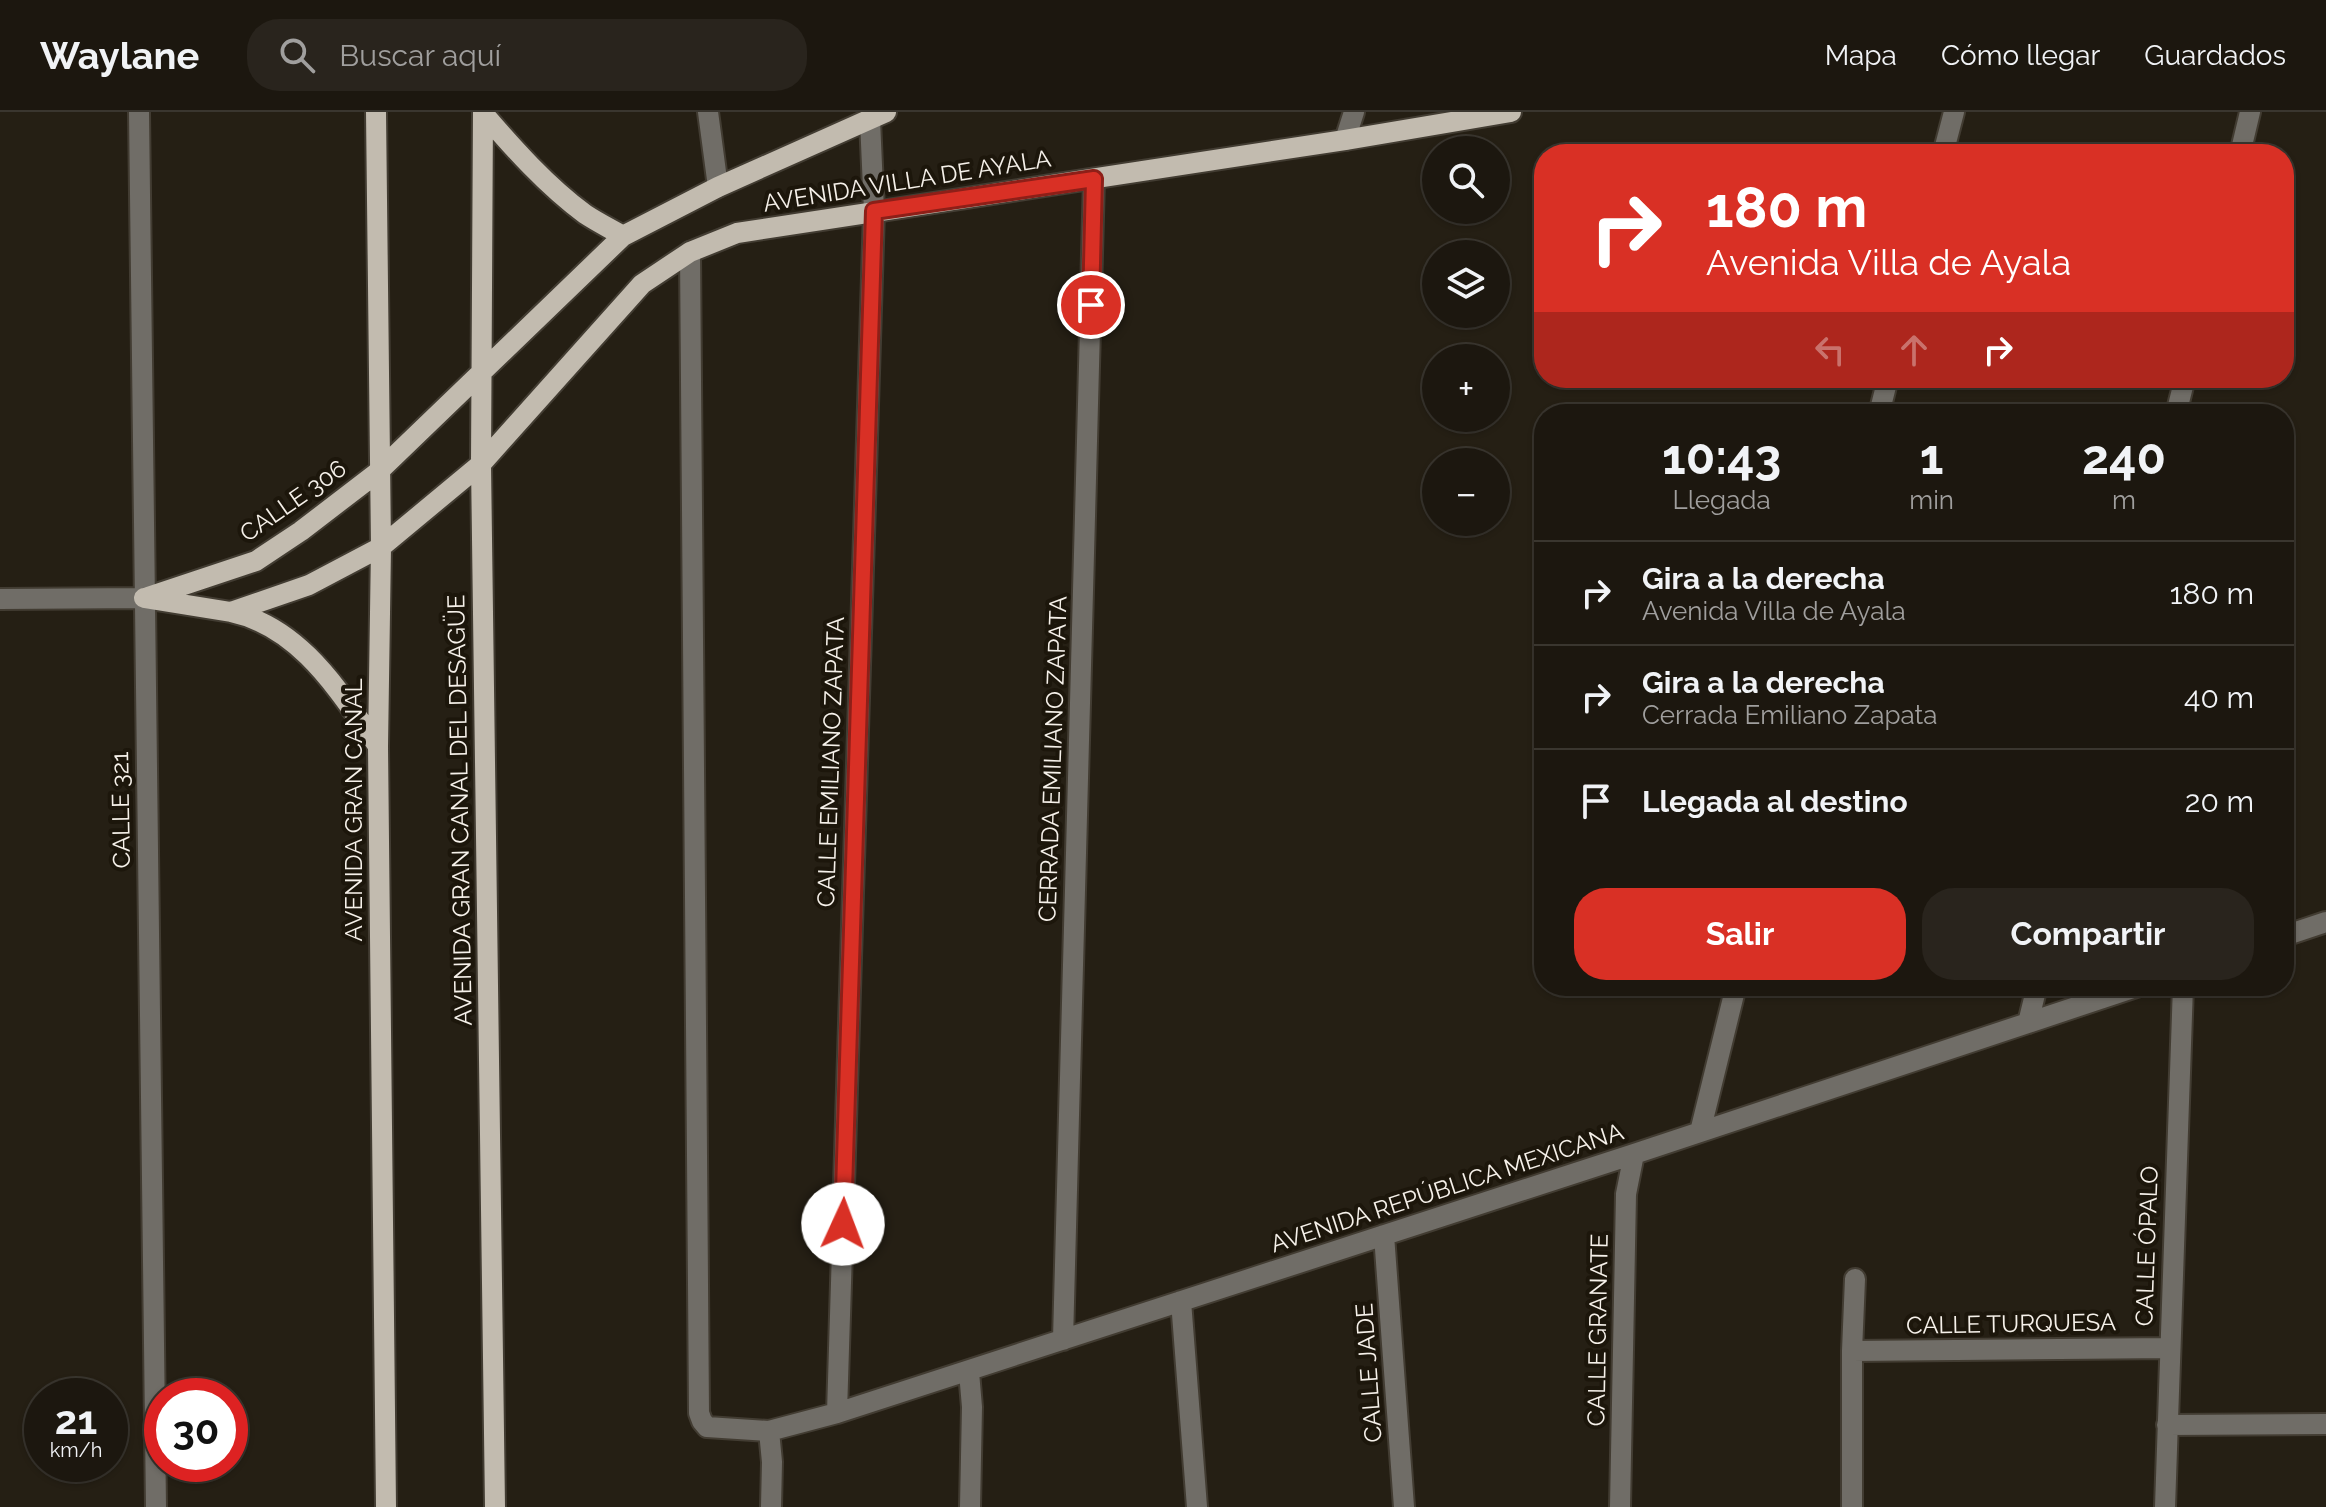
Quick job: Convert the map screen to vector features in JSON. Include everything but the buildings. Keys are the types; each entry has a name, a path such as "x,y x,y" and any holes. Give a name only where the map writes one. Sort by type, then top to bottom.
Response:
{"main road":[{"name":"AVENIDA GRAN CANAL","path":"376,112 381,547 378,746 386,1507"},
{"path":"483,112 512,147 573,204 623,236"},
{"name":"AVENIDA GRAN CANAL DEL DESAGÜE","path":"483,112 481,464 495,1507"},
{"name":"AVENIDA VILLA DE AYALA","path":"381,547 481,464 642,284 690,252 737,233 1511,112"},
{"name":"AVENIDA VILLA DE AYALA","path":"378,472 623,236 718,187 876,115"},
{"name":"CALLE 306","path":"144,598 256,561 378,472"},
{"name":"CALLE 306","path":"144,598 231,612 309,585 381,547"},
{"path":"231,612 249,616 286,636 322,669 378,746"}],"street":[{"name":"CALLE 321","path":"139,112 156,1507"},
{"path":"708,112 718,187"},
{"path":"1345,140 1354,112"},
{"path":"1946,144 1954,112"},
{"path":"2242,144 2250,112"},
{"name":"CALLE EMILIANO ZAPATA","path":"837,1413 876,115"},
{"name":"CERRADA EMILIANO ZAPATA","path":"1063,1340 1094,179"},
{"name":"AVENIDA REPÚBLICA MEXICANA","path":"690,252 699,1413 702,1421 715,1429 769,1431 969,1372 2109,996"},
{"name":"CALLE 306","path":"0,599 144,598"},
{"path":"2294,933 2326,922"},
{"path":"1700,1132 1734,996"},
{"path":"2028,1023 2035,996"},
{"name":"CALLE ÓPALO","path":"2165,1507 2183,996"},
{"name":"CALLE GRANATE","path":"1620,1507 1626,1194 1634,1154"},
{"name":"CALLE JADE","path":"1384,1235 1404,1507"},
{"path":"1852,1507 1855,1279"},
{"path":"1181,1301 1197,1507"},
{"name":"CALLE TURQUESA","path":"1852,1351 2170,1348"},
{"path":"969,1372 972,1407 970,1507"},
{"path":"2167,1425 2326,1424"},
{"path":"769,1431 771,1507"}],"route":[{"path":"843,1224 874,211 1094,179 1091,305"}]}
